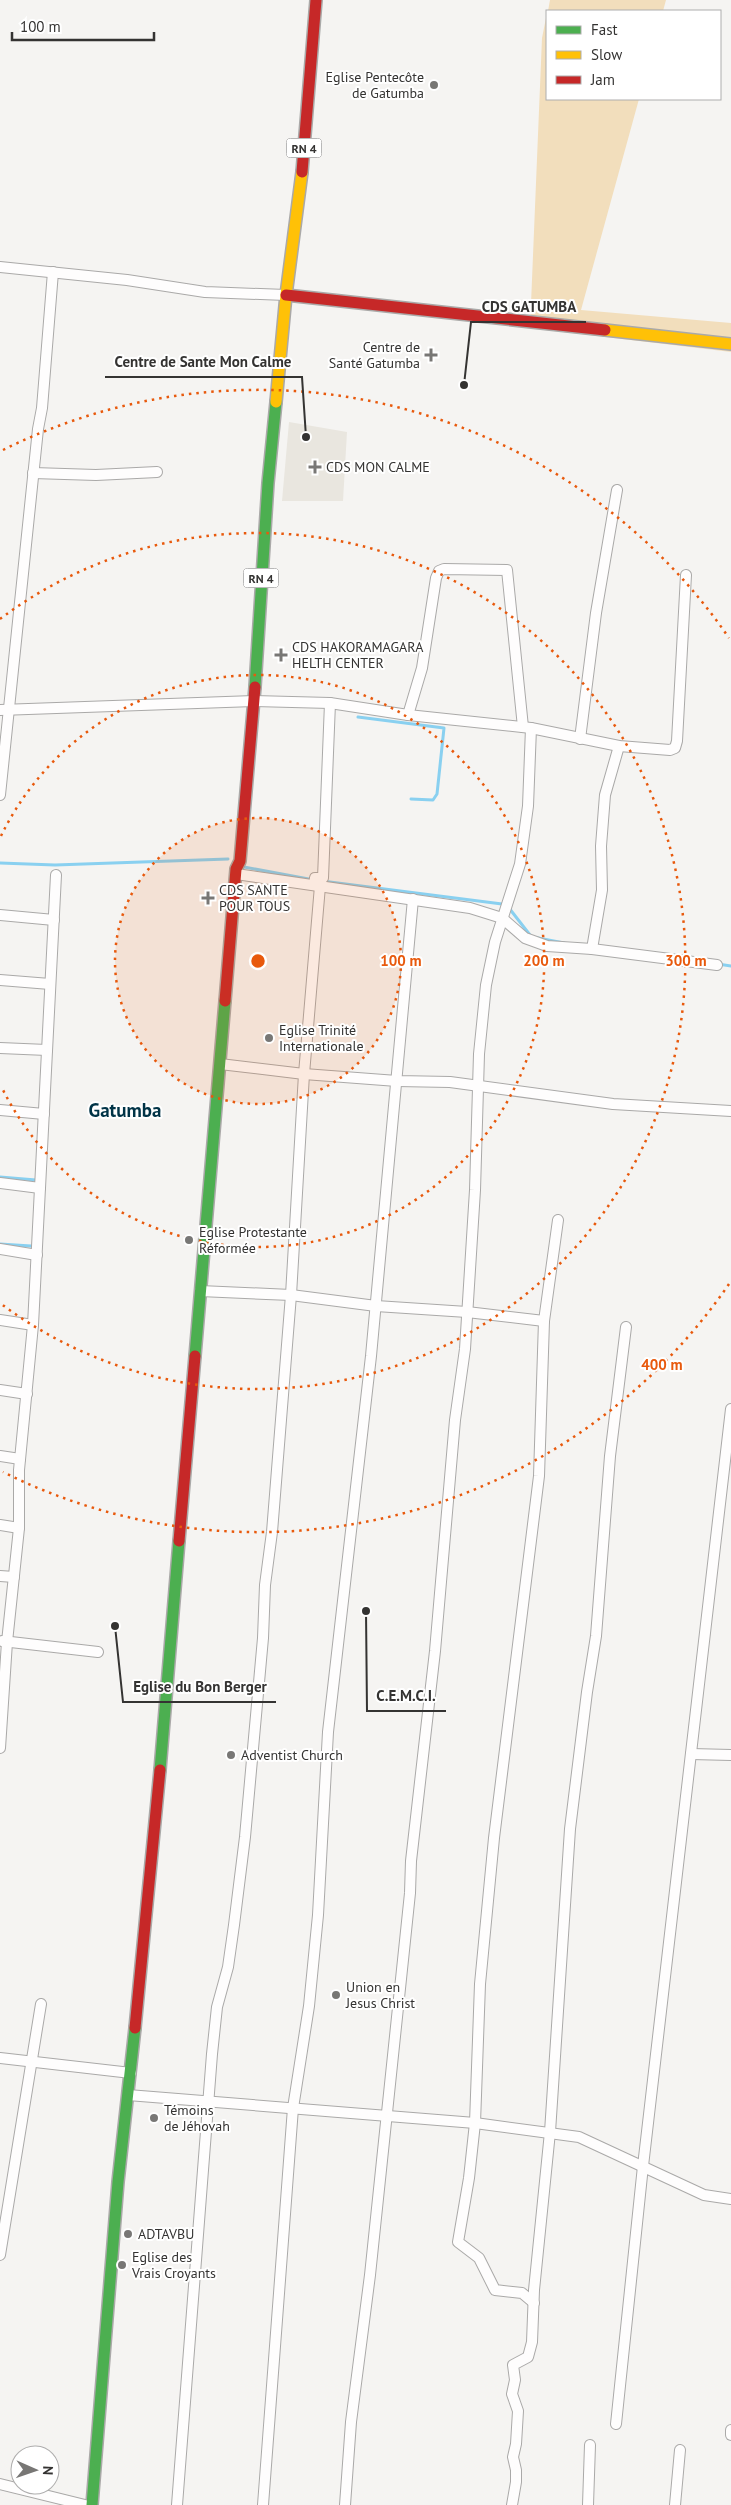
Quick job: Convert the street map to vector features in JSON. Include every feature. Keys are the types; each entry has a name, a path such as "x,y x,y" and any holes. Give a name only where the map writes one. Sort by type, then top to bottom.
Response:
{"main road":[{"name":"RN 4","path":"92,2505 116,2200 151,1873 236,870 240,861 254,701 268,483 286,295 301,185 316,0"},
{"path":"286,295 395,310 543,323 731,344"}],"street":[{"path":"0,267 127,280 205,292 286,295"},
{"path":"0,795 5,709 42,408 53,272"},
{"path":"33,473 96,475 157,472"},
{"path":"580,740 596,613 618,490"},
{"path":"345,2505 351,2422 370,2275 410,1893 418,1790 435,1651 455,1420 465,1349 475,1190 478,1087 486,985 505,910 520,864 528,806 527,728 507,570 444,569 439,571 436,578 422,668 408,715"},
{"path":"5,709 254,701 330,703 408,715 527,728 580,740 619,746 670,750 675,748 686,575"},
{"path":"177,2505 208,2100 217,2007 228,1967 244,1837 291,1295 317,883 323,878 330,703"},
{"path":"593,946 602,890 601,846 605,795 619,746"},
{"path":"236,874 317,883 470,908 505,910"},
{"path":"0,1748 3,1641 14,1577 18,1528 20,1459 28,1394 33,1325 56,875"},
{"path":"263,2505 293,2108 309,2006 318,1915 328,1732 376,1306 413,899"},
{"path":"505,910 525,938 547,946 593,946 716,965"},
{"path":"0,915 54,920"},
{"path":"0,980 50,984"},
{"path":"0,1048 47,1050"},
{"path":"220,1064 304,1074 397,1081 450,1082 613,1104 731,1111"},
{"path":"0,1110 44,1114"},
{"path":"0,1183 40,1188"},
{"path":"534,2303 522,2293 495,2290 479,2258 458,2242 469,2178 475,2123 480,1984 494,1838 539,1476 544,1321 558,1220"},
{"path":"0,1249 37,1255"},
{"path":"200,1291 291,1295 376,1306 467,1312 544,1321"},
{"path":"0,1320 33,1325"},
{"path":"512,2505 516,2482 513,2457 516,2444 518,2411 512,2394 515,2380 513,2365 528,2357 532,2342 550,2132 570,1829 586,1692 596,1636 610,1456 626,1328"},
{"path":"0,1390 28,1394"},
{"path":"616,2424 643,2166 731,1409"},
{"path":"0,1456 20,1459"},
{"path":"0,1525 18,1528"},
{"path":"0,1576 14,1577"},
{"path":"3,1641 98,1652"},
{"path":"692,1754 731,1755"},
{"path":"0,2255 41,2004"},
{"path":"0,2058 30,2063 131,2073"},
{"path":"128,2095 475,2123 579,2137 704,2195 731,2199"},
{"path":"730,2436 731,2430"},
{"path":"588,2505 590,2445"},
{"path":"675,2505 680,2450"},
{"path":"0,2484 85,2505"}],"shaded area":[{"path":"550,0 666,0 663,10 548,10"},
{"path":"546,18 546,100 639,100 581,310 731,323 731,352 530,328 542,38"},
{"name":"CDS MON CALME","path":"289,422 347,432 343,501 282,501"}],"waterway":[{"path":"358,717 444,728 437,794 433,800 411,799"},
{"path":"0,863 55,865 228,859"},
{"path":"244,867 314,880"},
{"path":"322,881 502,904 509,908 530,935"},
{"path":"538,938 564,943"},
{"path":"718,964 731,966"},
{"path":"0,1177 36,1180"},
{"path":"0,1244 31,1246"}],"traffic: fast":[{"path":"255,687 268,483 276,402"},
{"path":"195,1356 225,1001"},
{"path":"160,1770 179,1541"},
{"path":"92,2505 118,2182 135,2028"}],"traffic: slow":[{"path":"276,402 286,295 302,172"},
{"path":"605,330 731,344"}],"traffic: jam":[{"path":"302,172 316,0"},
{"path":"286,295 605,330"},
{"path":"225,1001 236,869 240,861 255,687"},
{"path":"179,1541 195,1356"},
{"path":"135,2028 160,1770"}],"place":[{"name":"Eglise Pentecôte de Gatumba","path":"434,85"},
{"name":"Centre de Santé Gatumba","path":"431,355"},
{"name":"CDS GATUMBA","path":"464,385"},
{"name":"Centre de Sante Mon Calme","path":"306,437"},
{"name":"CDS MON CALME","path":"315,467"},
{"name":"CDS HAKORAMAGARA HELTH CENTER","path":"281,655"},
{"name":"CDS SANTE POUR TOUS","path":"208,898"},
{"name":"Eglise Trinité Internationale","path":"269,1038"},
{"name":"Eglise Protestante Réformée","path":"189,1240"},
{"name":"C.E.M.C.I.","path":"366,1611"},
{"name":"Eglise du Bon Berger","path":"115,1626"},
{"name":"Adventist Church","path":"231,1755"},
{"name":"Union en Jesus Christ","path":"336,1995"},
{"name":"Témoins de Jéhovah","path":"154,2118"},
{"name":"ADTAVBU","path":"128,2234"},
{"name":"Eglise des Vrais Croyants","path":"122,2265"}],"district":[{"name":"Gatumba","path":"125,1110"}]}
